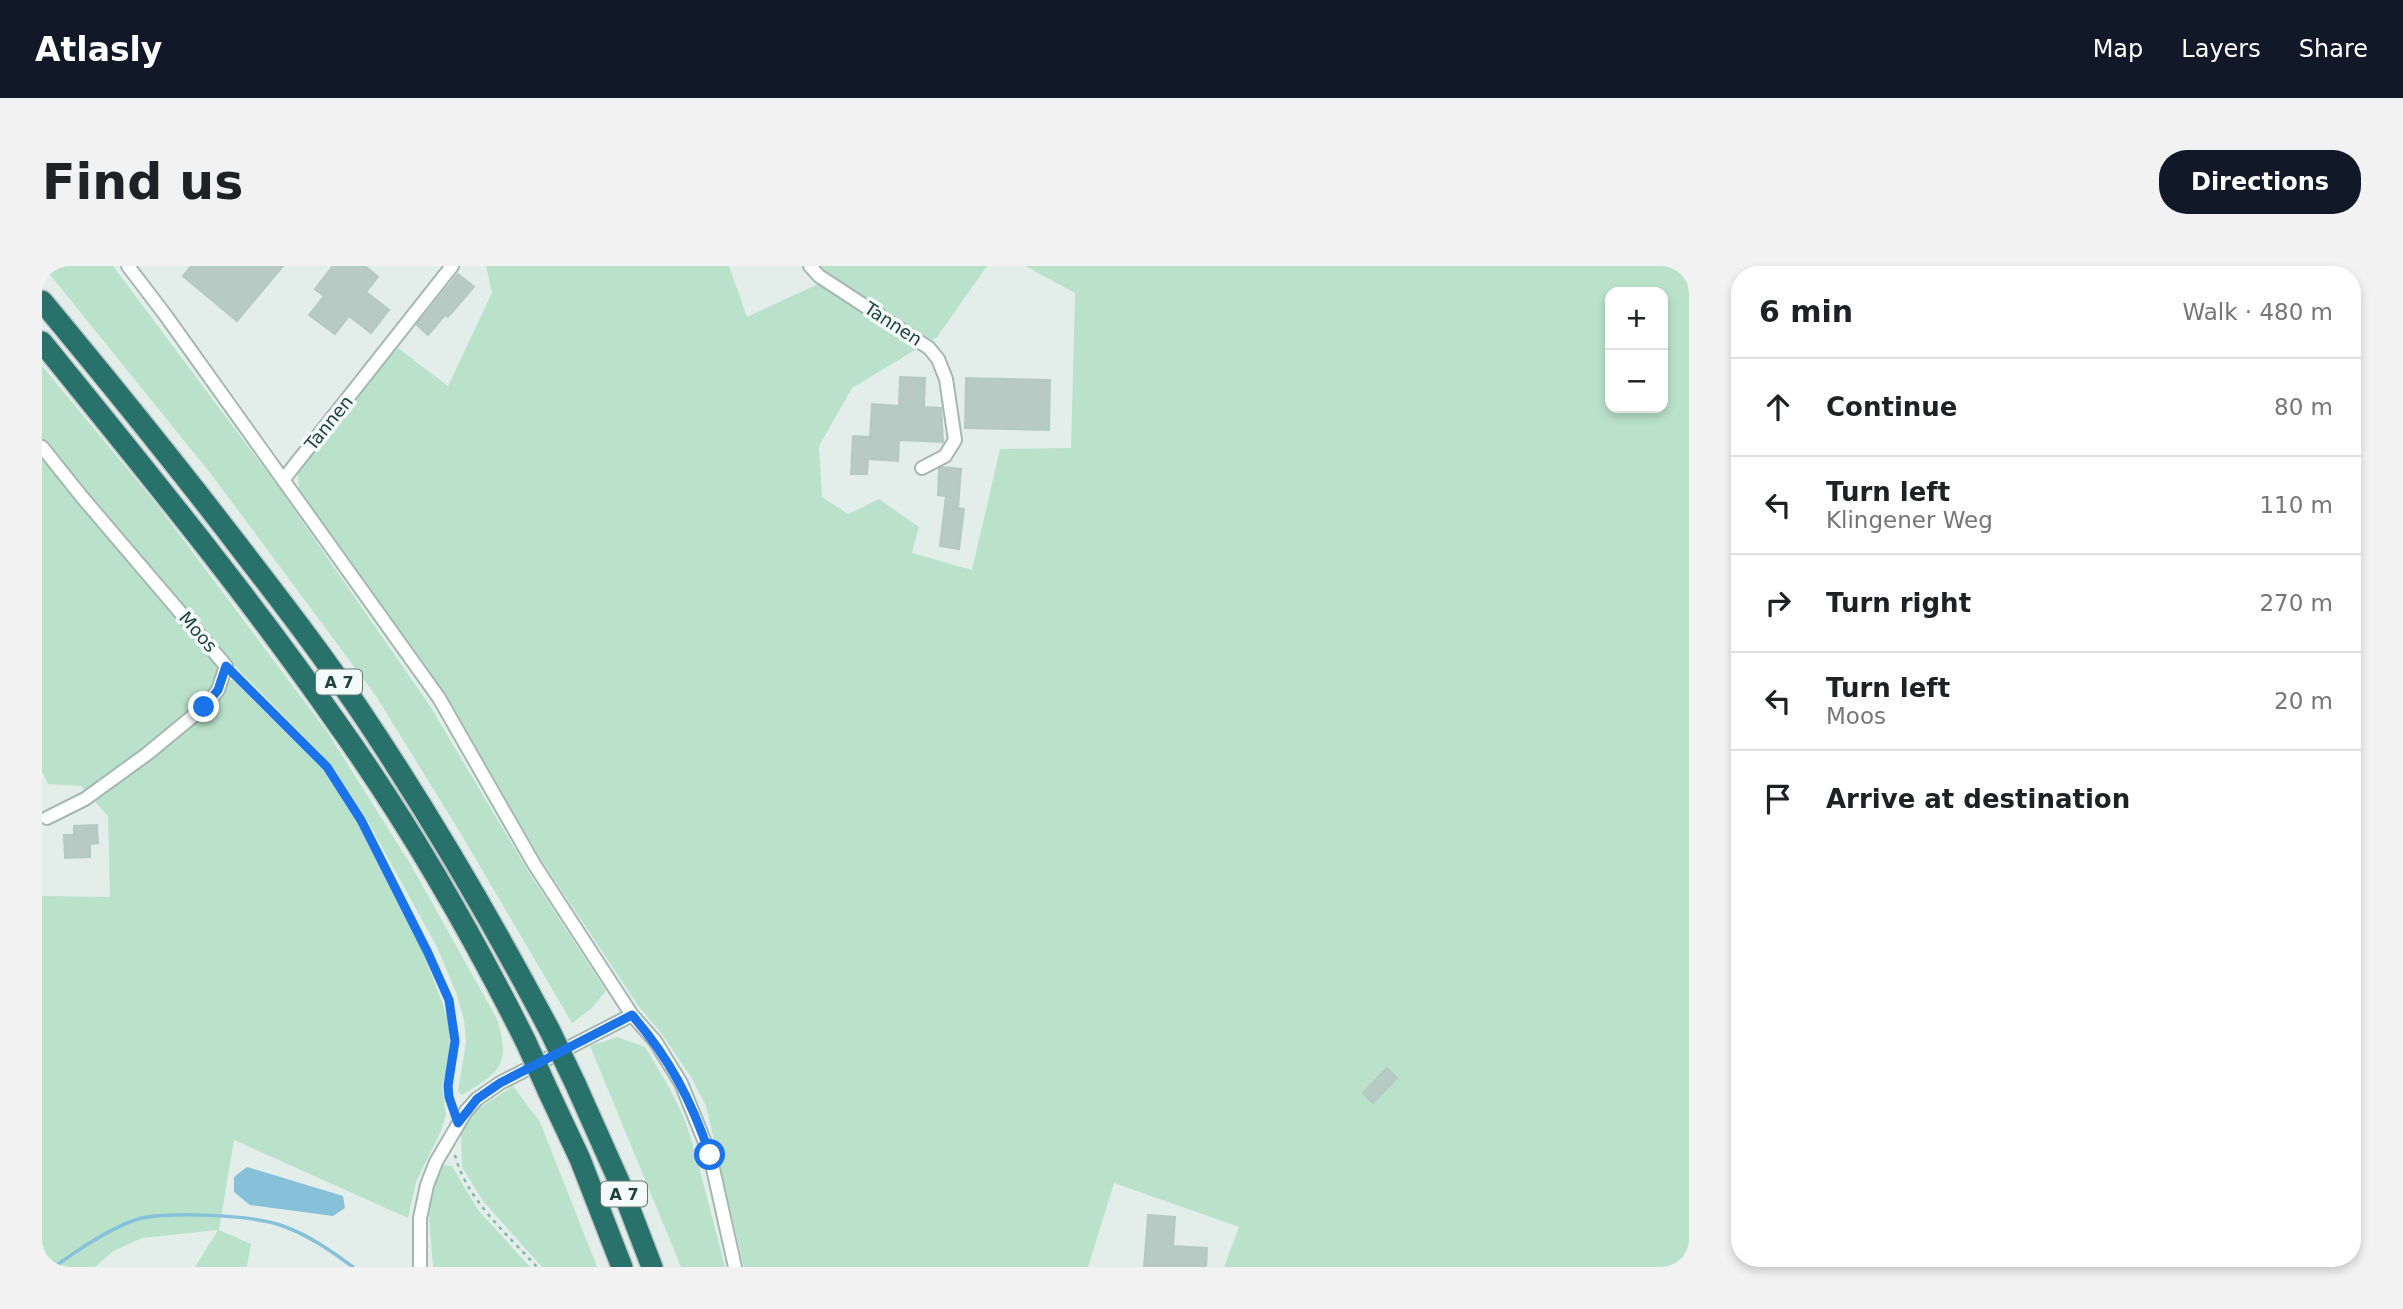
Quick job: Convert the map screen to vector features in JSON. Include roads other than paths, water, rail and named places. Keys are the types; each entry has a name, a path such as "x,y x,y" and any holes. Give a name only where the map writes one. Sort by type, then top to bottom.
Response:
{"highway":[{"name":"A 7","path":"42,301 190,482 277,596 360,710 446,844 550,1031 621,1186 652,1267"},
{"name":"A 7","path":"42,342 170,500 338,724 391,803 466,926 526,1042 580,1159 622,1267"}],"street":[{"path":"128,266 439,698 534,864 632,1015 655,1041 681,1083 710,1155 735,1267"},
{"name":"Tannen","path":"283,480 452,266"},
{"name":"Tannen","path":"810,266 818,276 929,348 938,359 946,379 955,440 945,456 922,468"},
{"name":"Moos","path":"42,447 226,666 218,690 204,707 147,754 85,799 47,818"},
{"path":"420,1267 420,1218 427,1185 436,1162 458,1123 477,1099 500,1083 632,1015"}],"water":[{"path":"247,1167 343,1196 345,1208 333,1216 250,1205 234,1192 234,1177"}],"waterway":[{"path":"54,1267 122,1225 145,1218 183,1215 248,1219 280,1225 309,1238 353,1267"}]}
